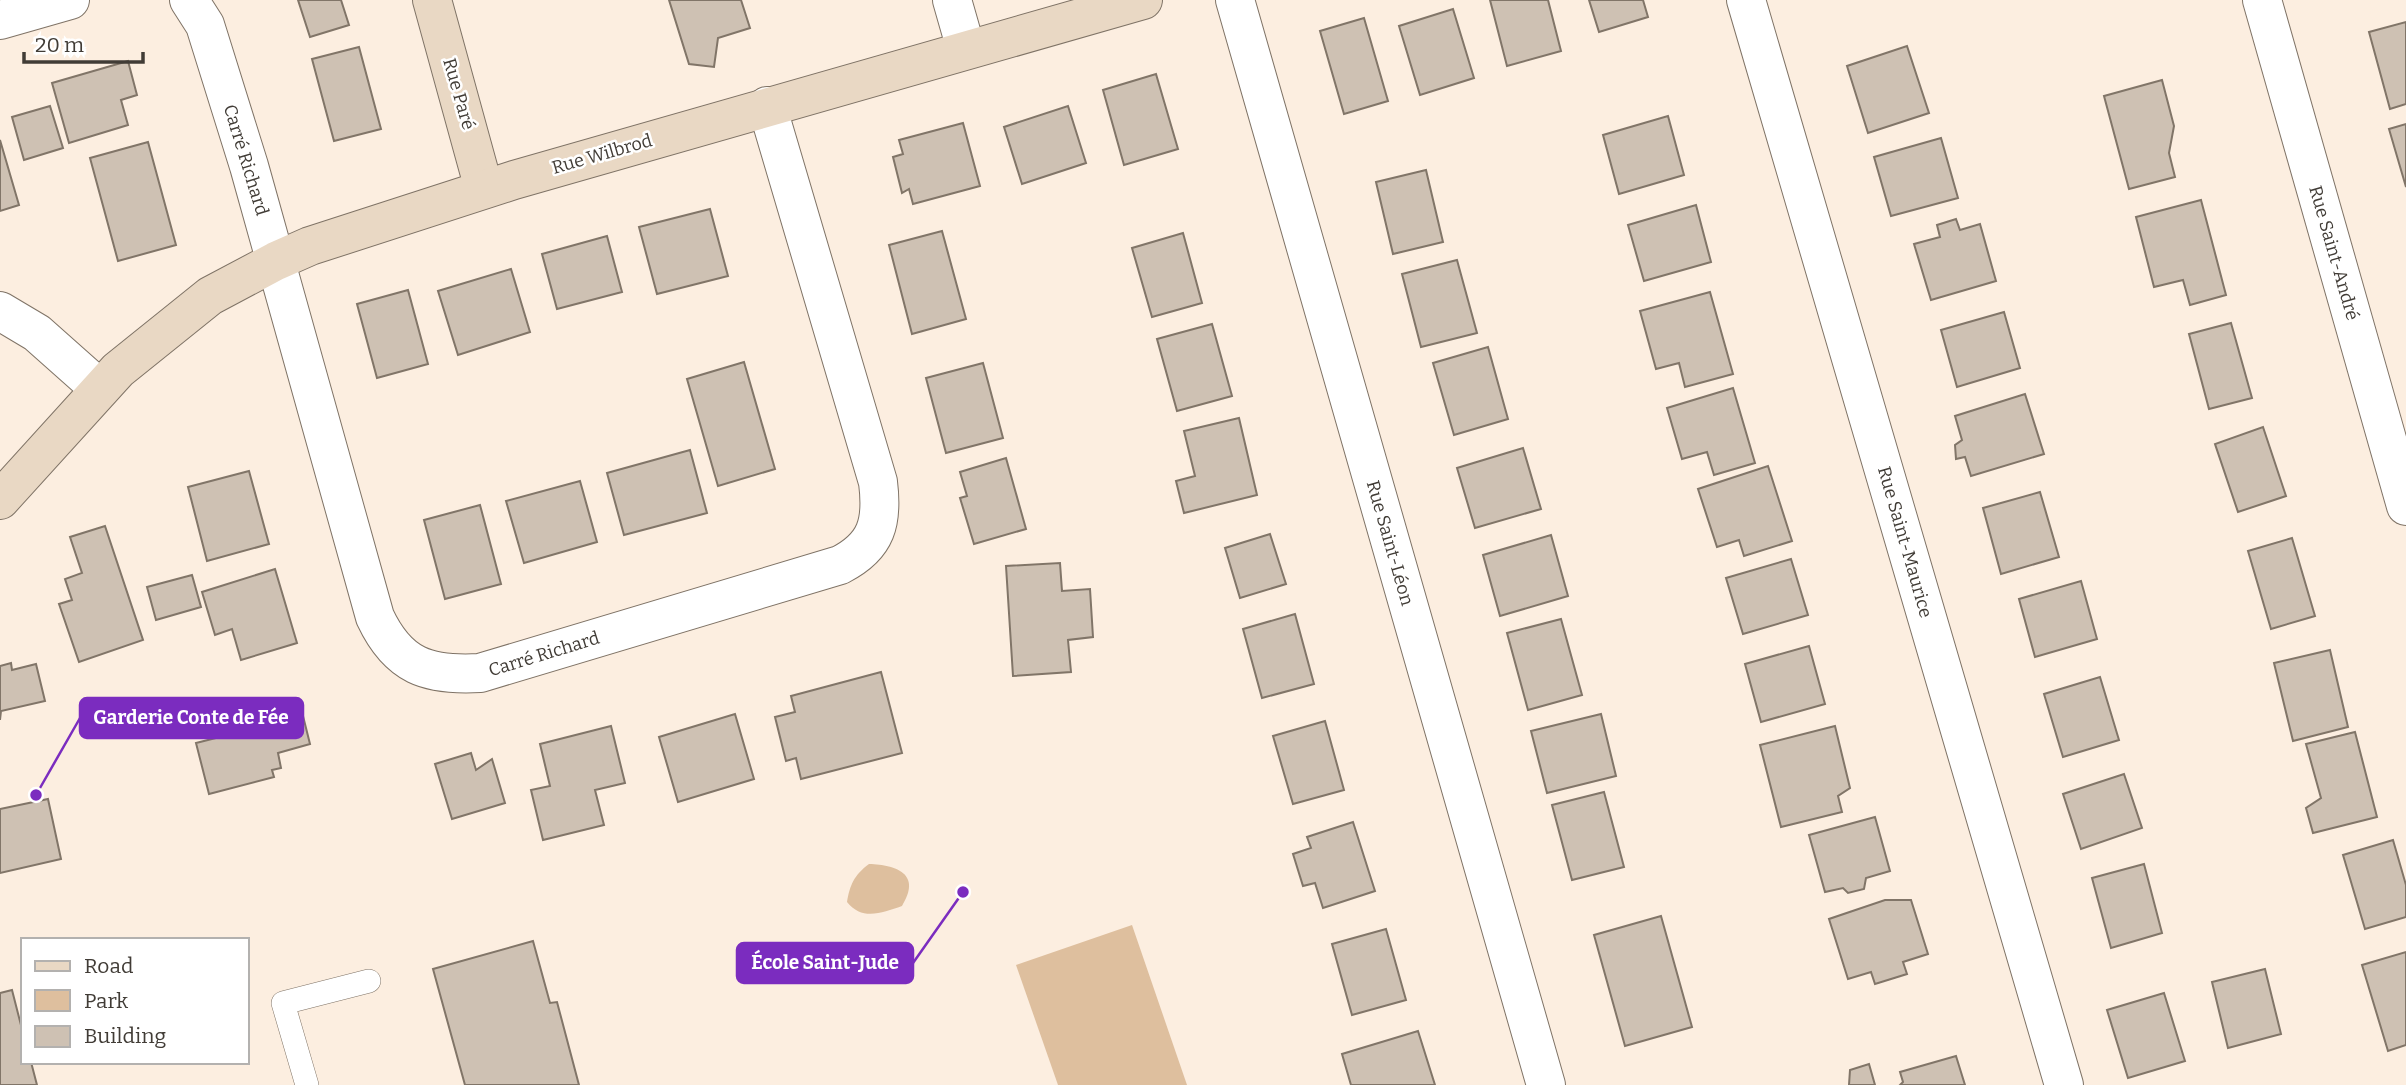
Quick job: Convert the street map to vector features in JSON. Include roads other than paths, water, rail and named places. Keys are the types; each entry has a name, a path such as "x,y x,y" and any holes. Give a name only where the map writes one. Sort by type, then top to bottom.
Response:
{"street":[{"name":"Carré Richard","path":"190,0 205,25 276,261 375,617 385,638 398,654 413,664 436,672 480,673 840,565 868,546 877,528 881,502 878,482 767,106"},
{"name":"Rue Paré","path":"432,0 484,189"},
{"path":"952,0 966,50"},
{"name":"Rue Wilbrod","path":"0,500 100,390 180,317 235,281 310,246 484,189 1143,0"},
{"name":"Rue Saint-Léon","path":"1235,0 1546,1085"},
{"name":"Rue Saint-Maurice","path":"1746,0 2064,1085"},
{"name":"Rue Saint-André","path":"2262,0 2398,443 2406,506"},
{"path":"0,20 56,2"},
{"path":"1,314 37,333 64,354 100,390"}],"lane":[{"path":"307,1085 283,1003 369,981"}],"place":[{"name":"Garderie Conte de Fée","path":"36,795"},
{"name":"École Saint-Jude","path":"963,892"}]}
